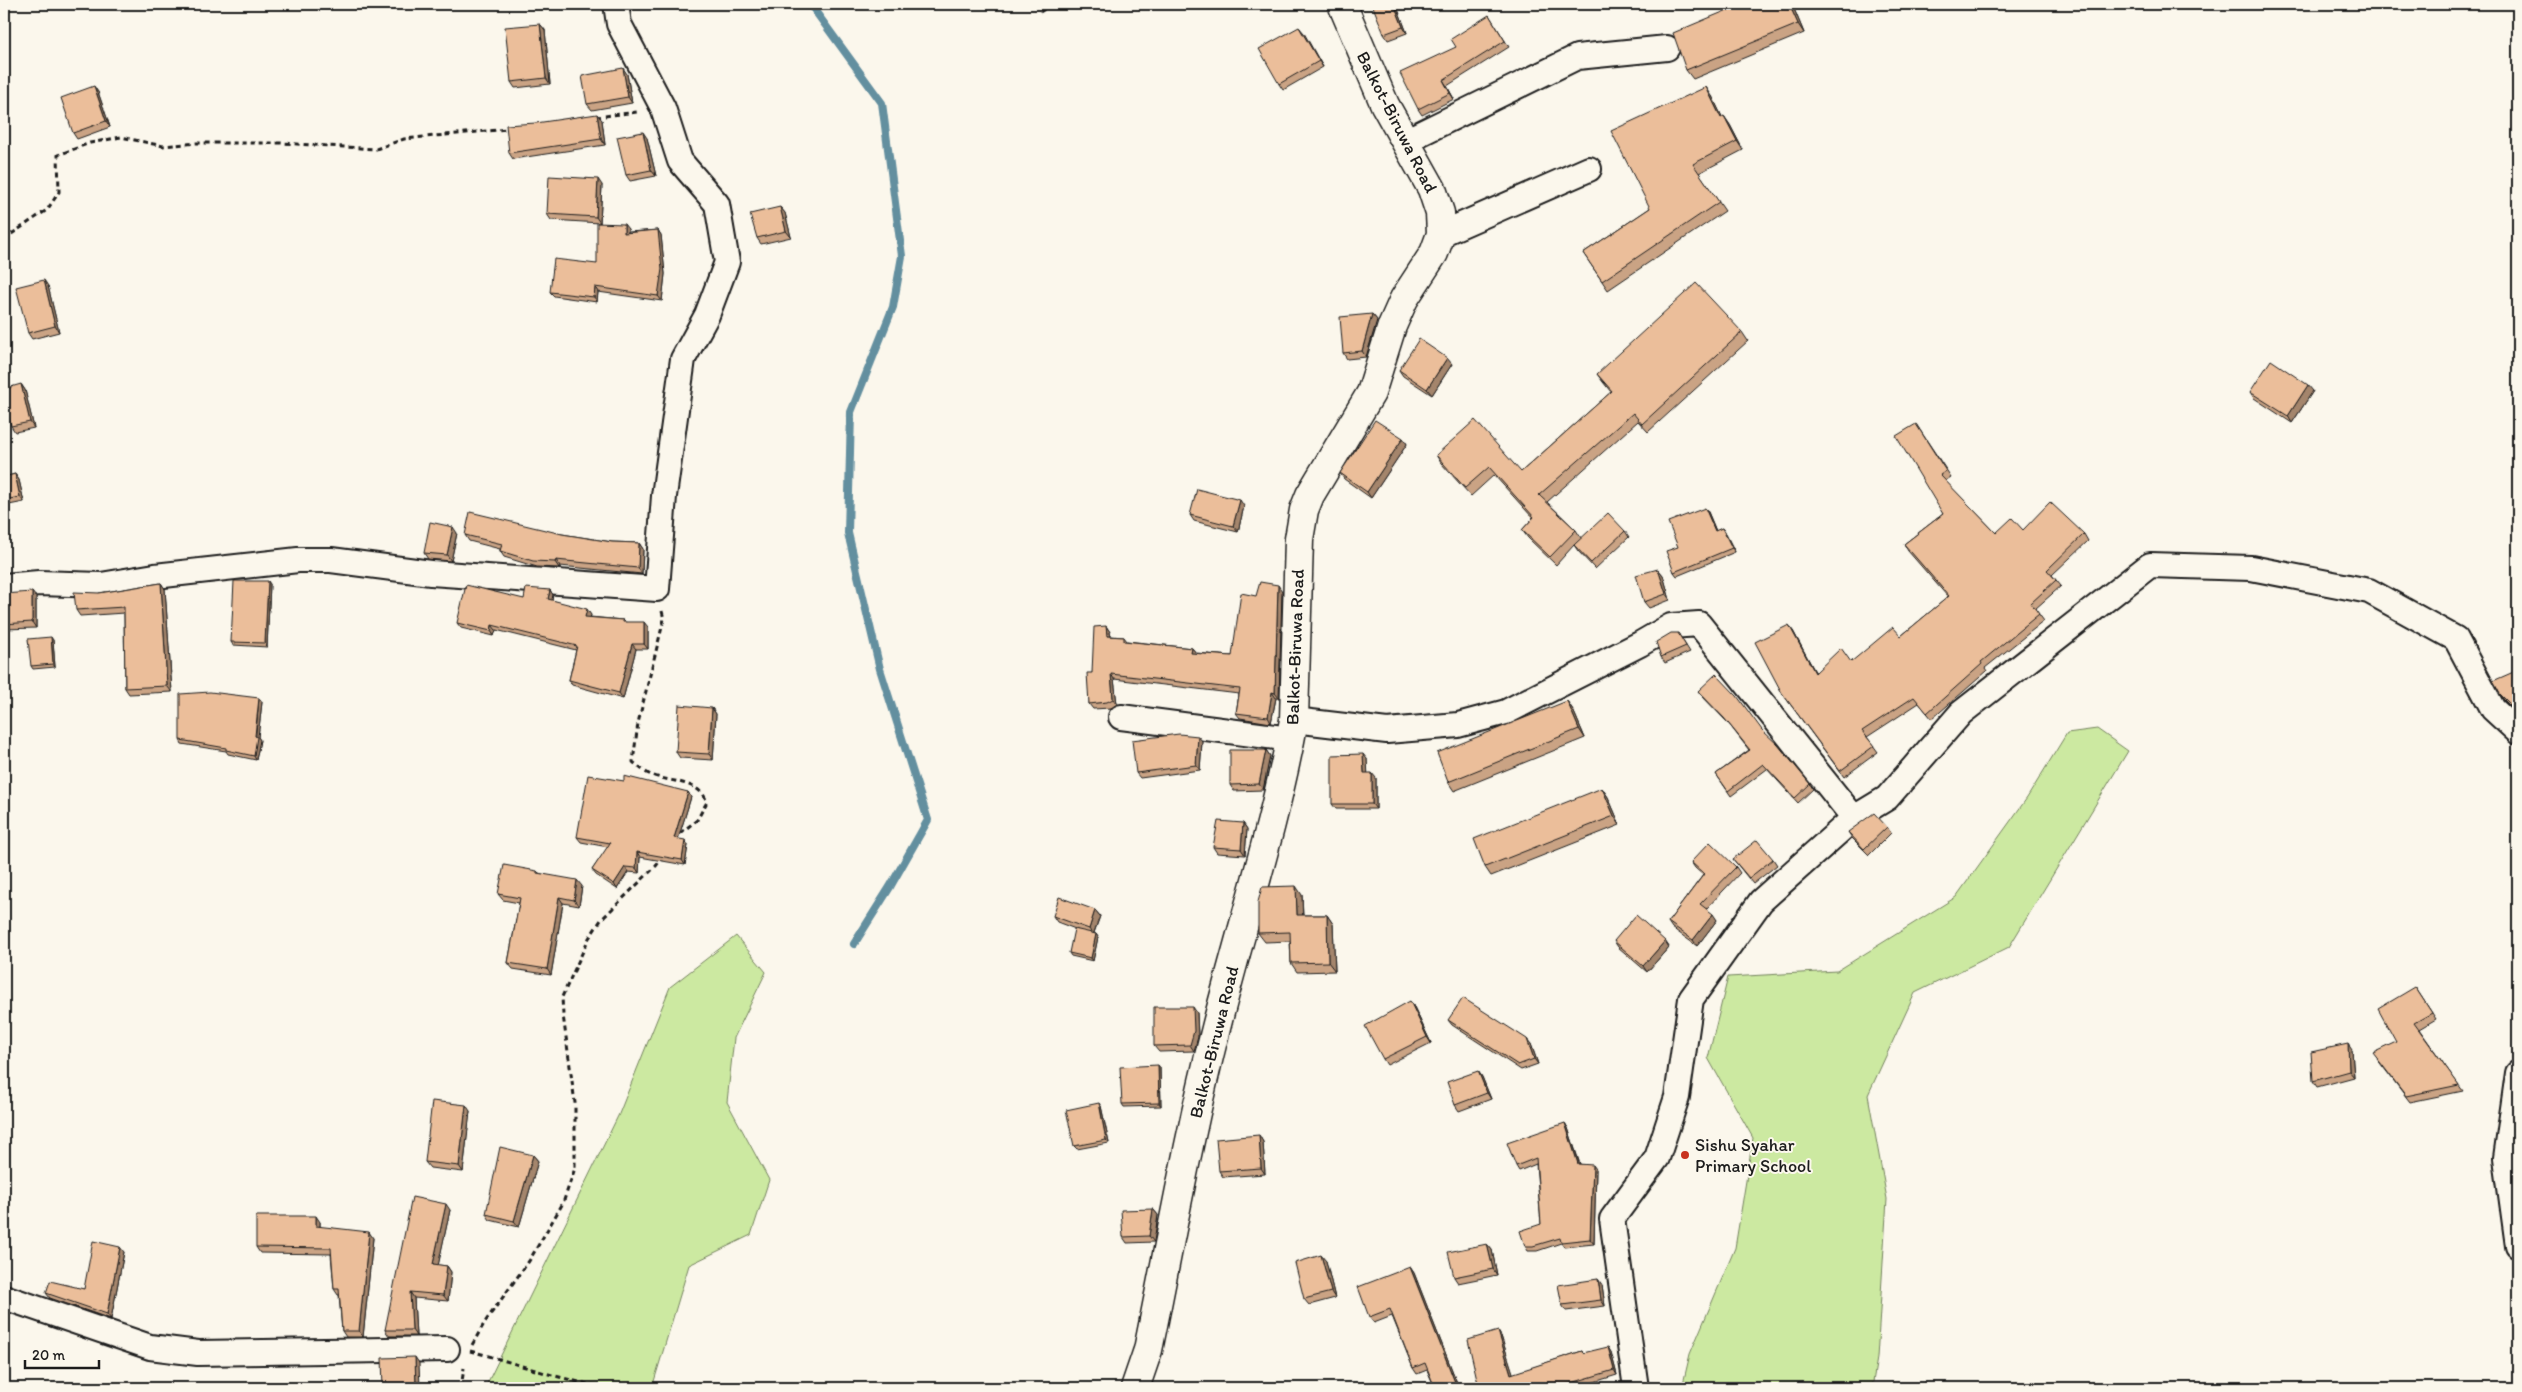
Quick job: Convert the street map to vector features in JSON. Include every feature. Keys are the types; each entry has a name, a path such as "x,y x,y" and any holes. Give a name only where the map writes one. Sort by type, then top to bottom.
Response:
{"main road":[{"name":"Balkot-Biruwa Road","path":"1135,1388 1148,1350 1216,1028 1281,787 1292,729 1299,539 1304,510 1310,495 1371,393 1392,326 1404,299 1434,254 1441,234 1440,213 1432,189 1385,105 1342,4"}],"street":[{"path":"4,586 39,583 102,585 156,576 314,560 373,565 431,573 657,589 664,496 683,359 707,315 727,262 718,204 680,161 663,108 619,24 616,4"},
{"path":"1404,141 1577,57 1667,48"},
{"path":"1441,234 1589,169"},
{"path":"1636,1388 1612,1219 1657,1158 1677,1098 1691,999 1761,901 1854,818 1887,798 1961,713 2150,565 2251,568 2369,591 2456,640 2493,709 2518,732"},
{"path":"1120,717 1292,729 1387,731 1458,724 1506,712 1640,644 1671,626 1699,624 1854,818"},
{"path":"2518,1073 2506,1158 2518,1246"},
{"path":"4,1297 150,1346 198,1353 462,1355"}],"path":[{"path":"1040,12 1052,4"},
{"path":"594,118 663,108"},
{"path":"4,239 47,210 59,192 58,156 90,143 121,137 163,146 197,143 281,143 376,149 404,138 516,128"},
{"path":"657,589 664,619 638,723 633,762 647,773 691,786 704,794 707,802 697,820 675,837"},
{"path":"461,1388 462,1355 529,1261 563,1203 575,1168 575,1103 562,997 589,938 601,920 656,866 666,852"},
{"path":"462,1355 510,1361 587,1385 612,1388"},
{"path":"864,1388 869,1386 874,1388"}],"green space":[{"path":"2097,729 2128,751 2009,947 1915,993 1868,1095 1887,1199 1877,1358 1872,1388 1682,1388 1690,1354 1735,1248 1753,1138 1708,1058 1728,977 1837,971 1956,897 2027,798 2067,733"},
{"path":"736,936 766,972 734,1038 727,1102 769,1180 751,1235 689,1265 652,1388 485,1388 619,1114 670,987"}],"building":[{"path":"1372,4 1394,4 1403,27 1384,34"},
{"path":"1742,4 1789,4 1798,24 1686,70 1673,33"},
{"path":"1489,15 1505,41 1443,80 1450,93 1418,109 1400,73 1456,47 1451,39"},
{"path":"540,24 546,78 511,82 505,27"},
{"path":"1299,27 1319,61 1279,84 1259,49"},
{"path":"623,68 628,97 587,104 582,76"},
{"path":"94,86 106,121 73,133 61,98"},
{"path":"1706,87 1721,118 1724,116 1737,141 1693,164 1719,202 1602,281 1583,253 1650,208 1611,131"},
{"path":"597,114 601,139 509,153 506,125 536,123"},
{"path":"643,132 651,170 626,175 617,137"},
{"path":"549,176 598,179 596,217 547,214"},
{"path":"780,207 786,231 757,238 750,214"},
{"path":"597,223 624,224 624,233 658,230 662,269 658,296 595,287 594,297 550,292 554,259 597,264"},
{"path":"44,280 55,326 28,333 16,287"},
{"path":"1696,283 1742,332 1642,424 1633,413 1539,495 1576,530 1550,557 1522,530 1534,517 1489,467 1465,488 1436,455 1475,420 1521,472 1612,391 1597,374"},
{"path":"1372,314 1362,351 1343,353 1340,317"},
{"path":"1419,339 1447,358 1427,389 1399,370"},
{"path":"2271,360 2308,385 2288,416 2250,392"},
{"path":"21,384 30,422 11,426 4,400 4,389"},
{"path":"1375,420 1403,438 1367,492 1340,473"},
{"path":"1916,424 1946,471 1940,475 1996,533 2012,518 2023,530 2050,502 2084,534 2047,570 2056,580 2031,603 2039,614 1981,662 1982,664 1927,713 1914,697 1862,731 1874,746 1840,771 1782,693 1755,642 1789,625 1815,673 1841,648 1851,662 1893,627 1901,636 1949,596 1904,544 1943,514 1896,436"},
{"path":"15,474 20,497 4,500 4,477"},
{"path":"1197,489 1240,500 1233,526 1190,515"},
{"path":"1705,508 1715,531 1722,528 1732,548 1674,572 1666,551 1678,547 1668,522"},
{"path":"470,512 562,534 612,542 639,543 638,568 556,560 555,562 533,561 500,551 502,544 465,535"},
{"path":"1608,513 1625,531 1591,563 1574,545"},
{"path":"430,522 453,527 447,555 424,553"},
{"path":"1658,569 1666,594 1644,602 1636,575"},
{"path":"234,581 268,581 265,643 231,642"},
{"path":"1260,582 1278,585 1275,693 1272,692 1268,717 1236,713 1240,689 1111,674 1113,699 1107,702 1089,704 1087,673 1092,673 1094,627 1106,626 1107,636 1124,637 1124,641 1192,648 1191,653 1232,656 1241,593 1256,596"},
{"path":"161,583 167,686 125,688 124,607 76,610 74,592 99,593"},
{"path":"466,585 524,599 526,588 550,590 548,599 587,609 585,617 623,620 623,622 644,622 644,644 632,644 619,693 569,680 577,646 492,625 491,631 457,623"},
{"path":"32,592 32,622 4,624 4,594"},
{"path":"1671,633 1678,633 1686,646 1661,657 1656,642"},
{"path":"51,637 53,664 31,666 28,639"},
{"path":"2518,670 2518,706 2514,708 2500,694 2493,681"},
{"path":"1716,674 1737,696 1762,730 1778,745 1810,784 1795,798 1763,764 1728,791 1716,774 1750,750 1724,718 1698,691"},
{"path":"210,692 259,698 254,756 226,750 226,748 180,740 180,694"},
{"path":"1567,701 1579,729 1448,782 1437,753"},
{"path":"679,705 712,708 709,754 676,752"},
{"path":"1179,734 1198,736 1196,765 1136,773 1132,740"},
{"path":"1230,750 1266,750 1259,784 1230,785"},
{"path":"1363,754 1364,773 1372,773 1372,804 1332,804 1332,755"},
{"path":"588,775 624,781 624,776 688,792 674,838 685,840 682,860 637,852 636,868 625,867 614,884 592,870 610,843 577,837"},
{"path":"1602,788 1614,816 1485,867 1474,839"},
{"path":"1874,813 1887,827 1864,849 1848,832"},
{"path":"1218,821 1243,823 1241,849 1213,847"},
{"path":"1757,840 1773,859 1749,878 1733,859"},
{"path":"1710,842 1736,867 1700,904 1713,914 1693,940 1668,922 1704,874 1691,862"},
{"path":"504,865 577,880 574,900 559,897 547,969 508,963 520,898 498,894"},
{"path":"1296,886 1297,915 1327,915 1328,962 1291,963 1290,932 1258,933 1258,902 1262,887"},
{"path":"1059,897 1095,910 1089,929 1053,916"},
{"path":"1636,915 1665,941 1643,966 1614,941"},
{"path":"1074,929 1096,934 1091,958 1069,953"},
{"path":"2415,987 2432,1013 2414,1023 2459,1085 2406,1096 2373,1053 2396,1042 2378,1009"},
{"path":"1463,998 1527,1039 1534,1059 1518,1065 1448,1020"},
{"path":"1410,1001 1427,1037 1383,1059 1365,1026"},
{"path":"1154,1007 1193,1007 1194,1031 1190,1045 1154,1046"},
{"path":"2348,1044 2349,1071 2313,1081 2311,1052"},
{"path":"1158,1065 1159,1103 1122,1104 1120,1067"},
{"path":"1478,1071 1487,1093 1455,1105 1447,1082"},
{"path":"432,1101 466,1105 459,1166 425,1162"},
{"path":"1099,1103 1106,1140 1074,1146 1066,1110"},
{"path":"1565,1123 1578,1164 1593,1165 1590,1239 1561,1242 1560,1238 1533,1246 1525,1246 1520,1231 1541,1224 1536,1158 1516,1166 1507,1143"},
{"path":"1259,1135 1261,1168 1219,1171 1216,1139"},
{"path":"500,1147 533,1155 514,1221 486,1214"},
{"path":"412,1197 446,1204 433,1264 447,1266 443,1295 410,1292 412,1330 385,1330"},
{"path":"1153,1209 1149,1236 1123,1237 1121,1210"},
{"path":"256,1216 316,1216 316,1226 369,1232 359,1331 342,1331 339,1289 334,1289 331,1248 256,1247"},
{"path":"93,1241 120,1247 107,1314 46,1293 50,1281 84,1289"},
{"path":"1487,1244 1493,1269 1454,1277 1448,1252"},
{"path":"1321,1255 1331,1292 1304,1299 1295,1263"},
{"path":"1410,1267 1456,1385 1448,1388 1435,1388 1425,1363 1413,1368 1390,1309 1369,1317 1358,1287"},
{"path":"1598,1279 1601,1300 1562,1305 1558,1285"},
{"path":"1498,1331 1511,1374 1582,1351 1583,1353 1608,1347 1614,1370 1555,1388 1479,1388 1468,1340"},
{"path":"415,1357 416,1388 383,1388 382,1358"}],"waterway":[{"path":"810,4 882,103 902,256 893,307 851,412 848,533 880,669 928,820 890,887 854,944"}],"place":[{"name":"Sishu Syahar Primary School","path":"1685,1155"}]}
